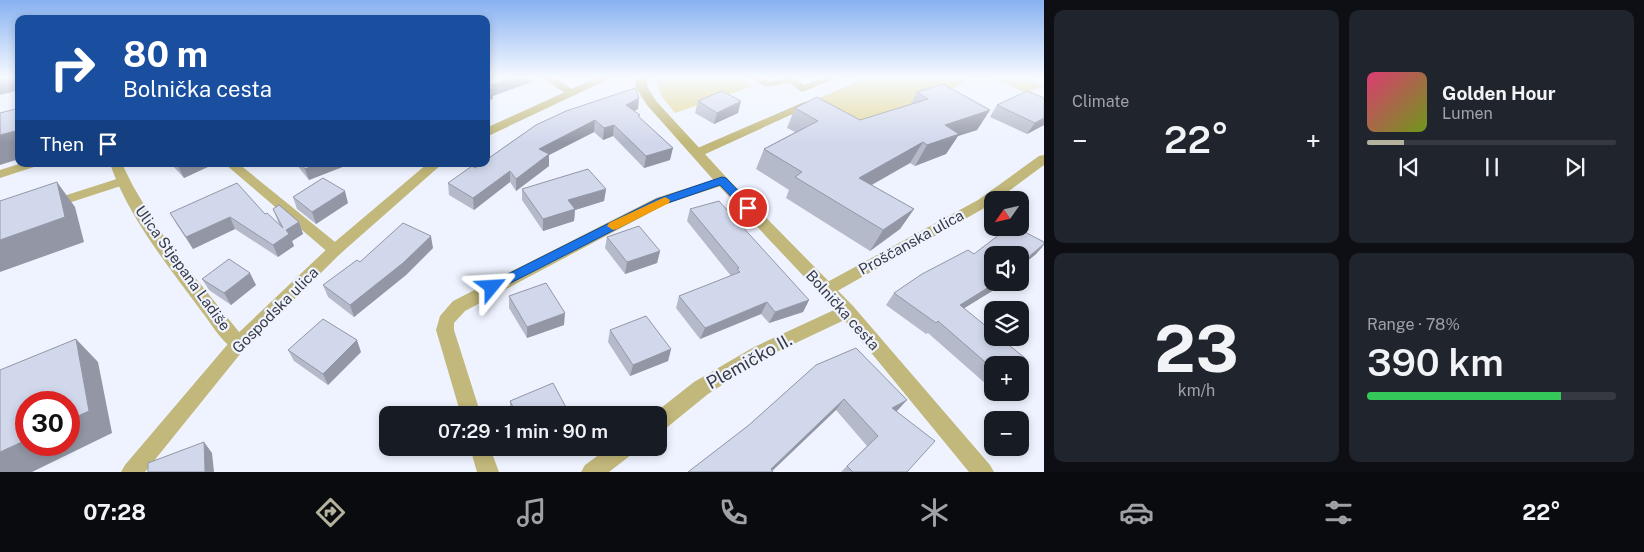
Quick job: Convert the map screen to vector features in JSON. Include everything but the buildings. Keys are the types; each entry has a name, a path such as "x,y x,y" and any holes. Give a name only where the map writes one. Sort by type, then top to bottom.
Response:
{"street":[{"path":"490,131 559,99"},
{"name":"Bolnička cesta","path":"649,99 722,180 847,311 983,472"},
{"name":"Proščanska ulica","path":"826,290 983,203 1044,159"},
{"name":"Ulica Stjepana Ladiše","path":"117,167 147,225 224,328 239,343"},
{"path":"235,167 335,250"},
{"name":"Gospodska ulica","path":"132,472 239,343 335,250 431,167"},
{"path":"468,406 446,330 446,320 459,306 661,201 722,180"},
{"name":"Plemičko II.","path":"667,415 701,388 760,352 847,311"},
{"path":"483,456 488,472"},
{"path":"592,472 613,456"}],"lane":[{"path":"697,153 804,105"},
{"path":"0,174 21,167"},
{"path":"36,210 123,181"}],"shaded area":[{"path":"664,99 715,99 675,113"},
{"path":"817,99 931,99 855,136 810,102"}],"slow traffic":[{"path":"613,226 665,200"}],"route":[{"path":"492,287 661,201 722,180 748,208"}]}
